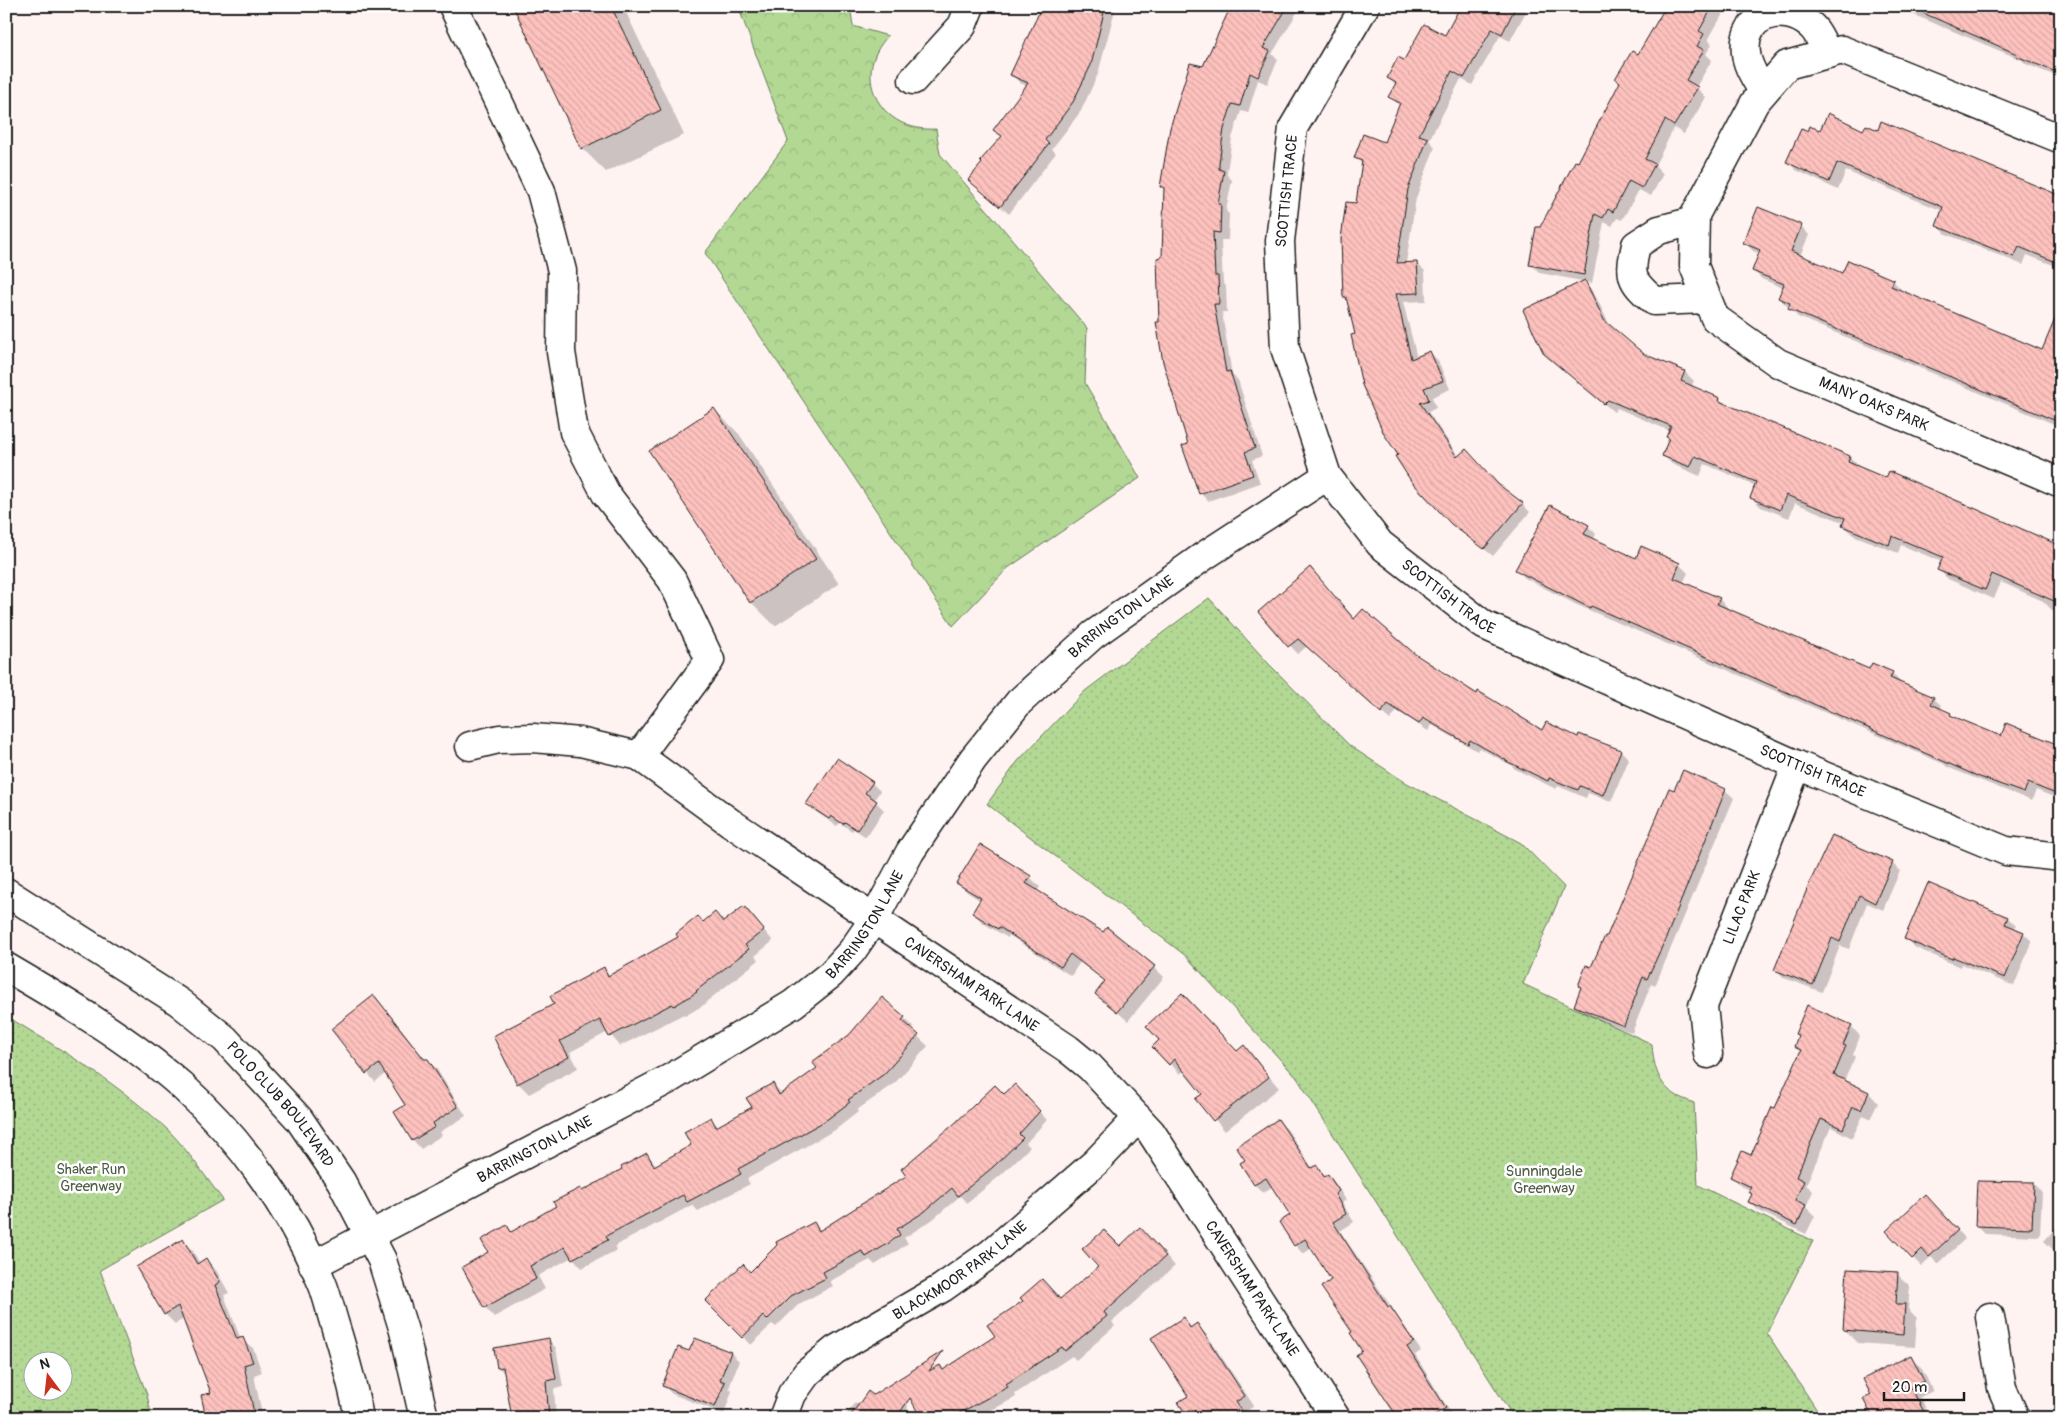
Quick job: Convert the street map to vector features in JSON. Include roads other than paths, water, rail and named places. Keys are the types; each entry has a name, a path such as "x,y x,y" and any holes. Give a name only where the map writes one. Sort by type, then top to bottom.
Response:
{"street":[{"path":"453,6 541,191 562,271 561,352 574,432 606,494 672,580 710,660 639,756"},
{"path":"912,80 962,26 970,6"},
{"name":"SCOTTISH TRACE","path":"1365,6 1293,128 1280,241 1285,348 1327,476 1380,544 1484,625 1797,765 2006,851 2061,857"},
{"path":"1763,92 1751,70 1746,53 1747,35 1757,21 1774,12 1792,14 1811,26 1828,54"},
{"name":"MANY OAKS PARK","path":"2061,139 1842,50 1787,65 1763,92 1751,110 1695,215 1694,221 1694,266 1714,318 1778,363 2061,483"},
{"path":"1694,221 1658,230 1636,245 1631,266 1636,285 1654,301 1707,299"},
{"name":"BARRINGTON LANE","path":"313,1265 669,1079 745,1035 793,1004 831,974 852,952 874,919 915,844 973,759 1019,702 1093,636 1204,556 1327,476"},
{"name":"CAVERSHAM PARK LANE","path":"470,746 499,739 534,738 580,742 639,756 731,823 1068,1049 1090,1067 1138,1118 1162,1149 1336,1418"},
{"name":"LILAC PARK","path":"1708,1054 1703,1006 1797,765"},
{"name":"POLO CLUB BOULEVARD","path":"6,892 179,1002 225,1039 299,1119 341,1181 382,1260 404,1331 424,1418"},
{"path":"6,967 141,1052 182,1086 229,1134 247,1156 286,1214 322,1284 351,1379 360,1418"},
{"name":"BLACKMOOR PARK LANE","path":"783,1418 785,1408 792,1394 807,1373 835,1350 942,1288 990,1254 1096,1162 1138,1118"},
{"path":"1990,1317 2002,1388 2015,1418"}],"park label":[{"name":"Shaker Run Greenway","path":"91,1178"},
{"name":"Sunningdale Greenway","path":"1544,1180"}]}
